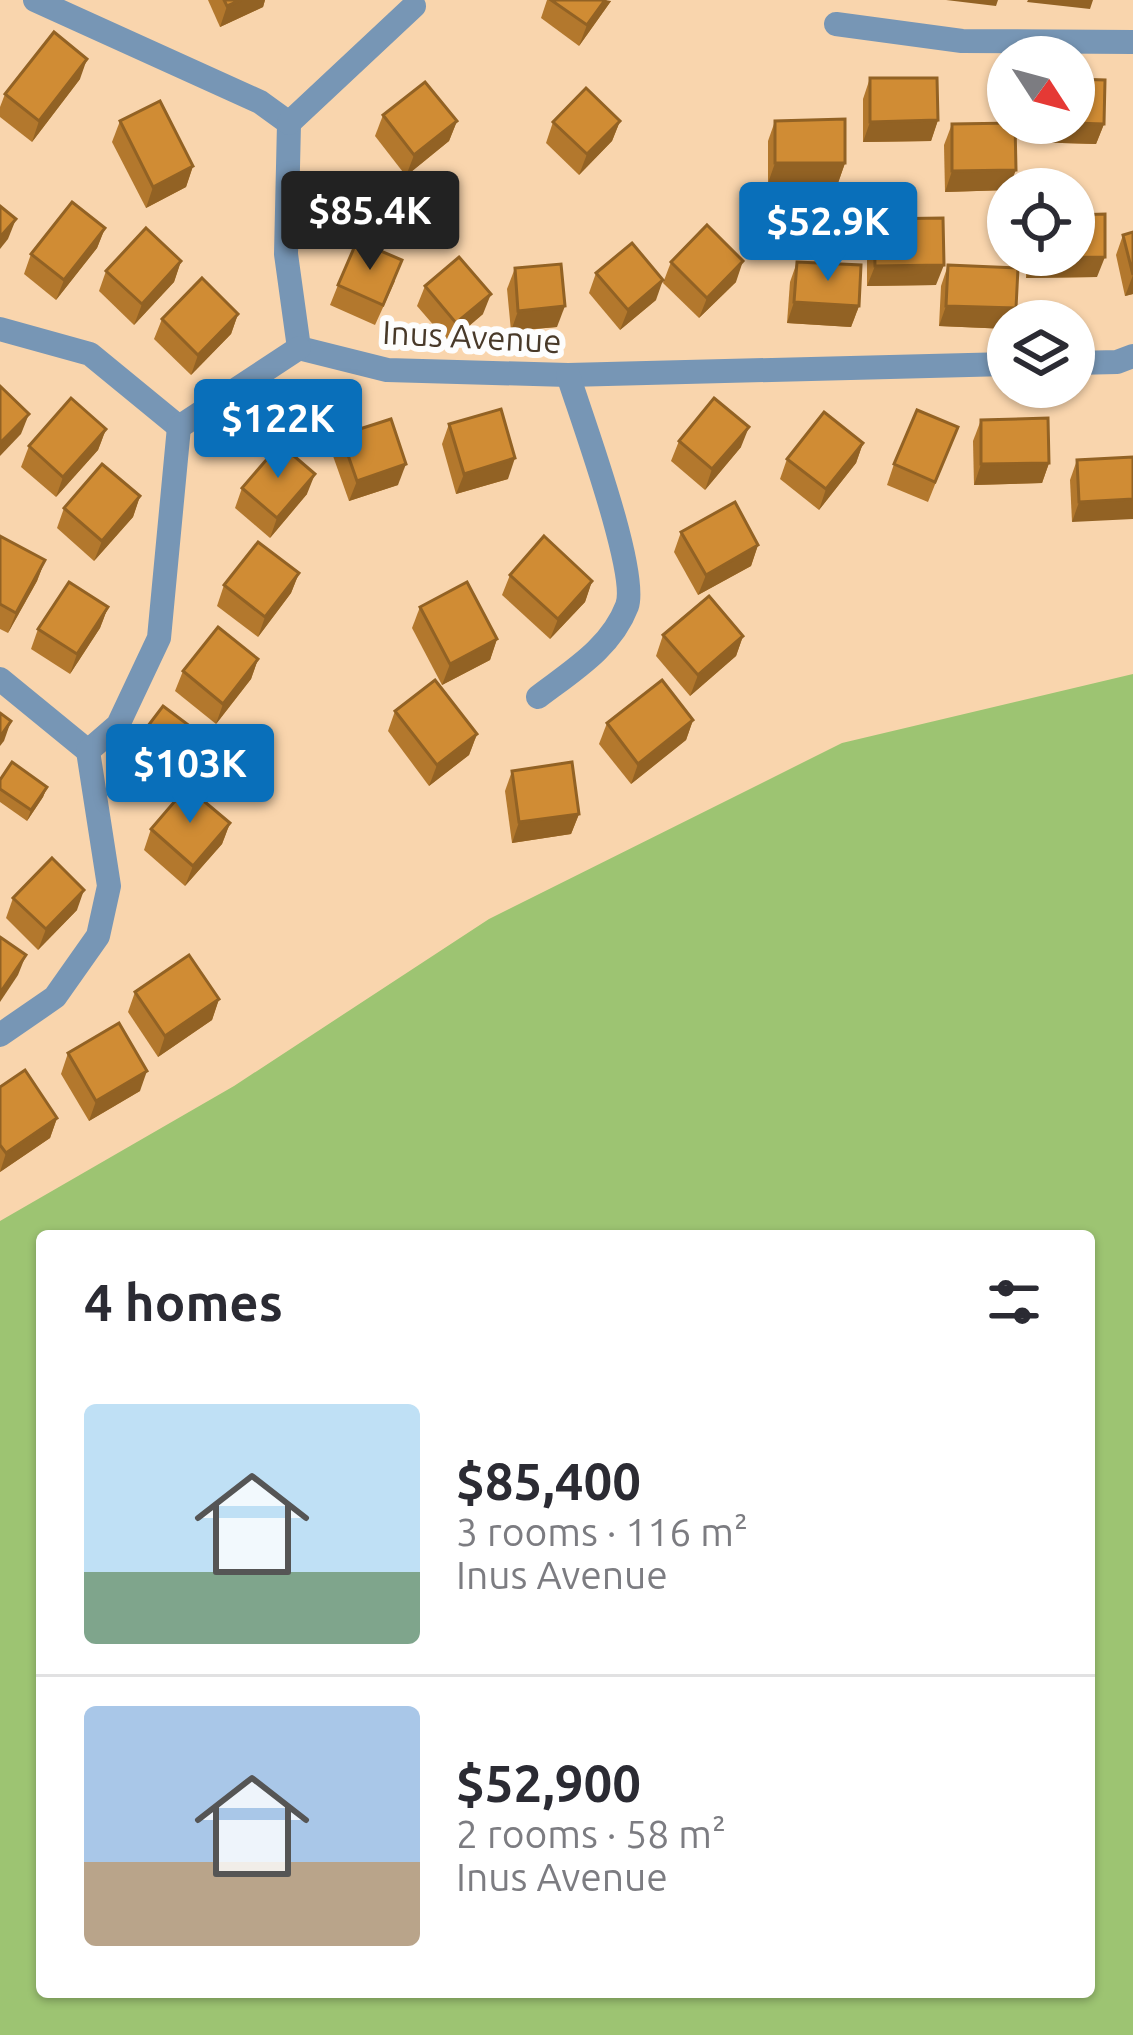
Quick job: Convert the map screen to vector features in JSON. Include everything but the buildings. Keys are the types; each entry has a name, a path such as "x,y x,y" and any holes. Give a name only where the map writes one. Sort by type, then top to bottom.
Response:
{"street":[{"path":"35,0 260,102 289,123"},
{"path":"179,427 299,348 286,254 289,123 415,6"},
{"path":"836,24 962,40 1133,42"},
{"path":"0,329 90,354 179,427"},
{"name":"Inus Avenue","path":"299,348 387,370 568,375 987,365"},
{"path":"1095,363 1133,356"},
{"path":"538,697 603,646 629,602 624,552 568,375"},
{"path":"88,751 118,725 159,638 179,427"},
{"path":"0,679 88,751 109,886 98,936 55,997 0,1035"}],"green space":[{"path":"1133,674 1133,2035 0,2035 0,1221 234,1086 489,919 842,743"}]}
